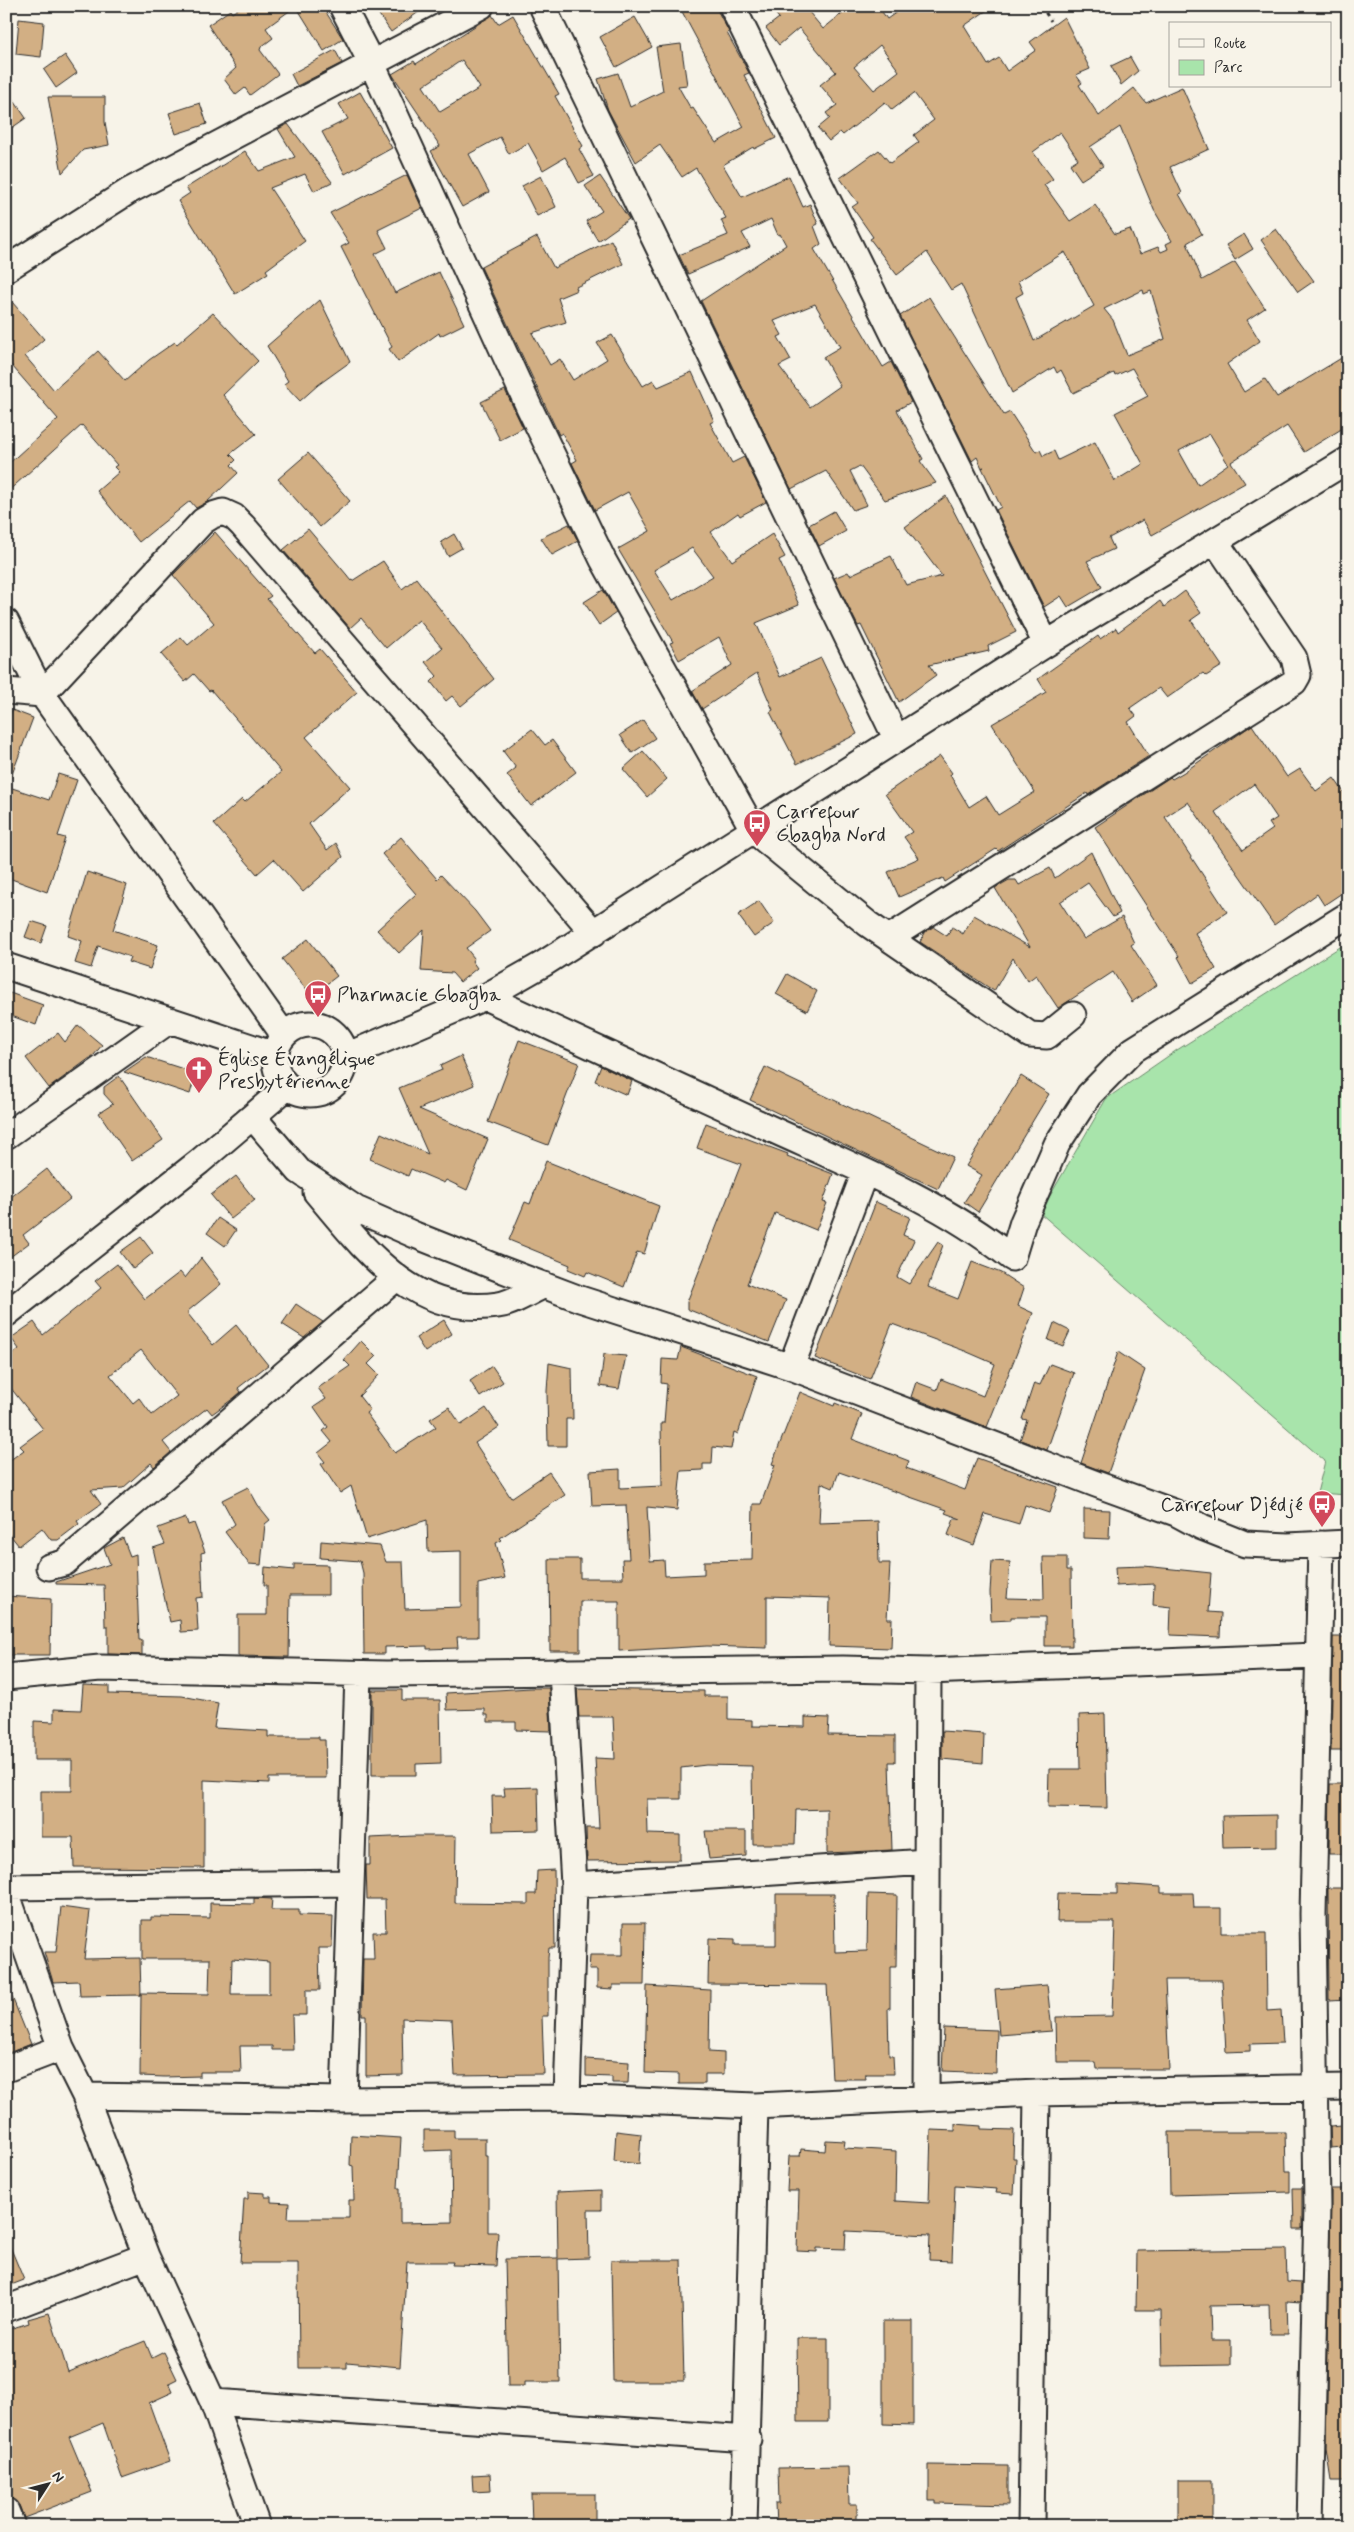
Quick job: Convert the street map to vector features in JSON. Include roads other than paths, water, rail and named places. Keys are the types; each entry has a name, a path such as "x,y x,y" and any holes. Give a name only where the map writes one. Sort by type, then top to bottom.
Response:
{"street":[{"path":"342,6 372,64 529,406 603,560 754,831 868,924 1030,1035 1047,1036 1073,1015"},
{"path":"6,269 129,191 481,6"},
{"path":"542,6 896,738"},
{"path":"732,6 1046,644"},
{"path":"346,1056 485,997 594,933 896,738 1348,460"},
{"path":"42,694 203,521 213,514 223,512 234,517 243,526 594,933"},
{"path":"889,938 1294,682 1298,675 1294,658 1215,541"},
{"path":"6,622 42,694 280,1045"},
{"path":"6,691 42,694"},
{"path":"485,997 865,1172 946,1212 985,1236 1012,1258 1022,1222 1057,1144 1089,1094 1133,1050 1348,915"},
{"path":"6,966 170,1020 280,1045"},
{"path":"6,1136 170,1020"},
{"path":"316,1024 327,1028 336,1035 343,1045 346,1056 345,1068 340,1079 332,1088 321,1094 297,1093 287,1086 275,1067 280,1045 299,1026 316,1024"},
{"path":"6,1314 253,1117 287,1086"},
{"path":"253,1117 350,1233 396,1278 443,1303 465,1307 500,1305 544,1285"},
{"path":"298,1171 356,1209 415,1235 544,1285 791,1367 1096,1484 1176,1512 1202,1527 1245,1544 1288,1546 1348,1543"},
{"path":"791,1367 865,1172"},
{"path":"49,1567 64,1562 396,1278"},
{"path":"1310,2526 1316,2206 1313,1914 1317,1656 1321,1544"},
{"path":"6,1677 100,1668 358,1674 843,1669 928,1671 1317,1656"},
{"path":"562,1671 574,1885 567,2098"},
{"path":"926,2097 928,1671"},
{"path":"344,2100 358,1674"},
{"path":"574,1885 927,1862"},
{"path":"6,1887 350,1883"},
{"path":"6,1892 61,2048 85,2096 146,2256 213,2402 257,2526"},
{"path":"6,2069 61,2048"},
{"path":"85,2096 344,2100 567,2098 755,2106 1037,2093 1314,2086 1348,2087"},
{"path":"1031,2526 1037,2093"},
{"path":"744,2526 748,2439 755,2106"},
{"path":"6,2309 146,2256"},
{"path":"213,2402 748,2439"},
{"path":"6,2512 12,2526"}],"place":[{"name":"Carrefour Gbagba Nord","path":"757,847"},
{"name":"Pharmacie Gbagba","path":"318,1018"},
{"name":"Église Évangélique Presbytérienne","path":"199,1094"},
{"name":"Carrefour Djédjé","path":"1322,1528"}]}
